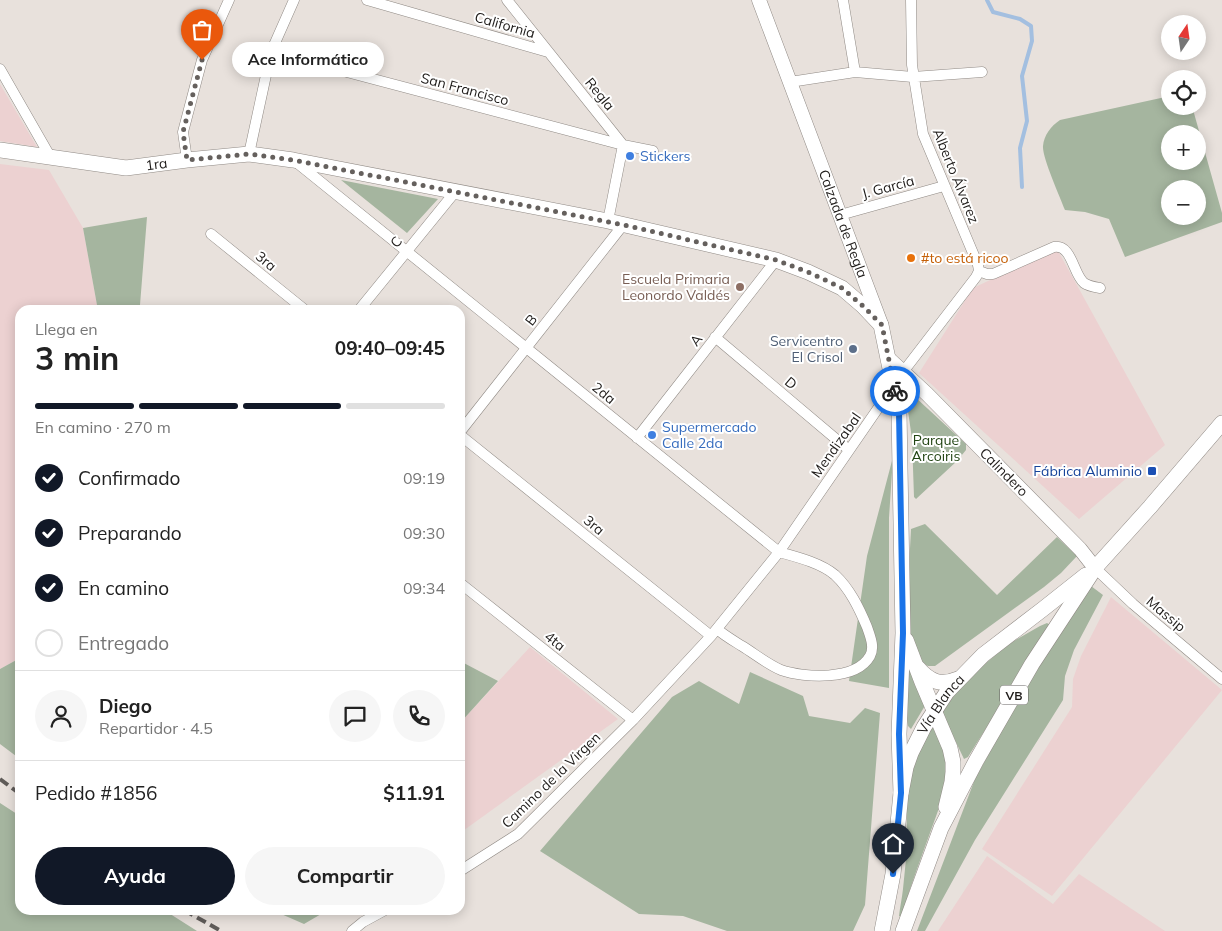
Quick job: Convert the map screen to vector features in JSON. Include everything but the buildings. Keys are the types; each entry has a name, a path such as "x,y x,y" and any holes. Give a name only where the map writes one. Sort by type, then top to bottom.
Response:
{"main road":[{"name":"Calzada de Regla","path":"759,0 882,325 899,412 903,633 899,734 901,793"},
{"name":"1ra","path":"0,150 126,168 249,154 293,160 608,221 776,260 808,272 842,288 882,325"},
{"name":"Calindero","path":"888,358 1080,549 1095,568"},
{"name":"Vía Blanca","path":"903,931 941,828 976,761 1032,664 1095,568 1222,423"},
{"name":"Vía Blanca","path":"882,931 893,874 901,793 906,767 924,726 947,692 983,655 1095,568"},
{"path":"903,633 950,748 953,762 954,772 941,828"},
{"path":"916,667 928,678 936,681 943,683 958,679"}],"street":[{"path":"187,160 183,132 202,60 229,0"},
{"path":"249,154 271,52 294,0"},
{"name":"California","path":"367,0 549,52"},
{"name":"Regla","path":"507,0 623,145"},
{"path":"843,0 855,72"},
{"name":"Alberto Álvarez","path":"911,0 913,77 923,134 979,271"},
{"name":"San Francisco","path":"271,52 623,145 653,151"},
{"path":"0,68 50,158"},
{"path":"790,82 855,72 913,77 982,72"},
{"path":"608,221 623,145"},
{"name":"2da","path":"293,160 779,552 813,563 834,574 849,591 870,637 872,649 870,656"},
{"name":"J. García","path":"840,215 944,186"},
{"name":"C","path":"363,305 454,192"},
{"name":"B","path":"465,427 624,225"},
{"name":"3ra","path":"211,234 299,305"},
{"path":"979,271 993,274 1060,246 1068,254 1080,278 1084,282 1100,288"},
{"name":"A","path":"637,438 776,260"},
{"name":"Mendizabal","path":"633,720 714,633 779,552 903,372 979,271"},
{"name":"D","path":"715,337 849,450"},
{"name":"3ra","path":"465,437 714,633 761,659 782,670 812,676 837,675 851,672 866,662 870,656"},
{"name":"Massip","path":"1095,568 1133,604 1222,679"},
{"name":"4ta","path":"465,587 633,720"},
{"name":"Camino de la Virgen","path":"465,868 518,834 633,720"},
{"path":"352,931 376,915"}],"shaded area":[{"path":"0,84 37,147 0,141"},
{"path":"0,164 49,170 83,228 97,305 15,305 15,661 0,669"},
{"path":"1057,249 1165,445 1079,519 919,373 973,288"},
{"path":"1111,597 1222,690 1052,896 982,849 1072,707 1073,679 1081,656"},
{"path":"530,647 618,719 465,829 465,718"},
{"path":"987,856 1053,904 1079,874 1165,931 938,931"}],"green space":[{"path":"1161,98 1161,115 1195,115 1197,125 1161,125 1161,170 1206,170 1206,156 1222,213 1222,222 1125,257 1109,219 1085,212 1065,210 1043,151 1045,138 1048,131 1060,120"},
{"path":"341,180 438,199 407,233"},
{"path":"147,217 140,305 97,305 83,228"},
{"name":"Parque Arcoiris","path":"902,385 966,444 966,450 957,461 916,499 914,497 912,439"},
{"path":"893,457 889,518 889,688 849,681 867,556"},
{"path":"925,524 997,595 1057,537 1077,556 1044,587 935,666 928,666 921,662 911,640 908,587 911,529"},
{"path":"1091,586 1103,595 1074,650 1065,676 1063,700 975,840 925,931 917,931 975,779 1015,706"},
{"path":"1047,623 1050,625 1049,628 968,757 964,759 942,713 943,709 965,681 1000,651"},
{"path":"15,661 15,755 0,744 0,669"},
{"path":"465,664 498,681 465,717"},
{"path":"910,667 926,704 911,729 908,726 907,718"},
{"path":"750,672 803,696 809,716 850,723 865,708 880,713 865,905 853,931 727,931 683,916 639,914 540,851 672,697 699,681 739,704"},
{"path":"933,726 946,751 949,769 939,808 909,892 903,916 901,917 899,916 906,859 907,811 911,774 922,744"},
{"path":"0,803 15,813 15,915 172,915 197,931 0,931"},
{"path":"283,915 319,915 304,924"}],"waterway":[{"path":"987,0 993,12 1020,19 1031,26 1032,41 1022,76 1027,121 1020,148 1022,187"}],"railway":[{"path":"0,779 15,790"},
{"path":"193,915 221,931"}],"way so far":[{"path":"202,60 183,132 187,160 249,154 293,160 608,221 776,260 842,288 882,325 895,391"}],"place":[{"name":"Ace Informático","path":"202,60"},
{"name":"Stickers","path":"630,156"},
{"name":"#to está ricoo","path":"911,258"},
{"name":"Escuela Primaria Leonordo Valdés","path":"740,287"},
{"name":"Servicentro El Crisol","path":"853,349"},
{"name":"Supermercado Calle 2da","path":"652,435"},
{"name":"Fábrica Aluminio","path":"1152,471"}],"route":[{"path":"893,874 901,793 899,734 903,633 899,412 895,391"}]}
